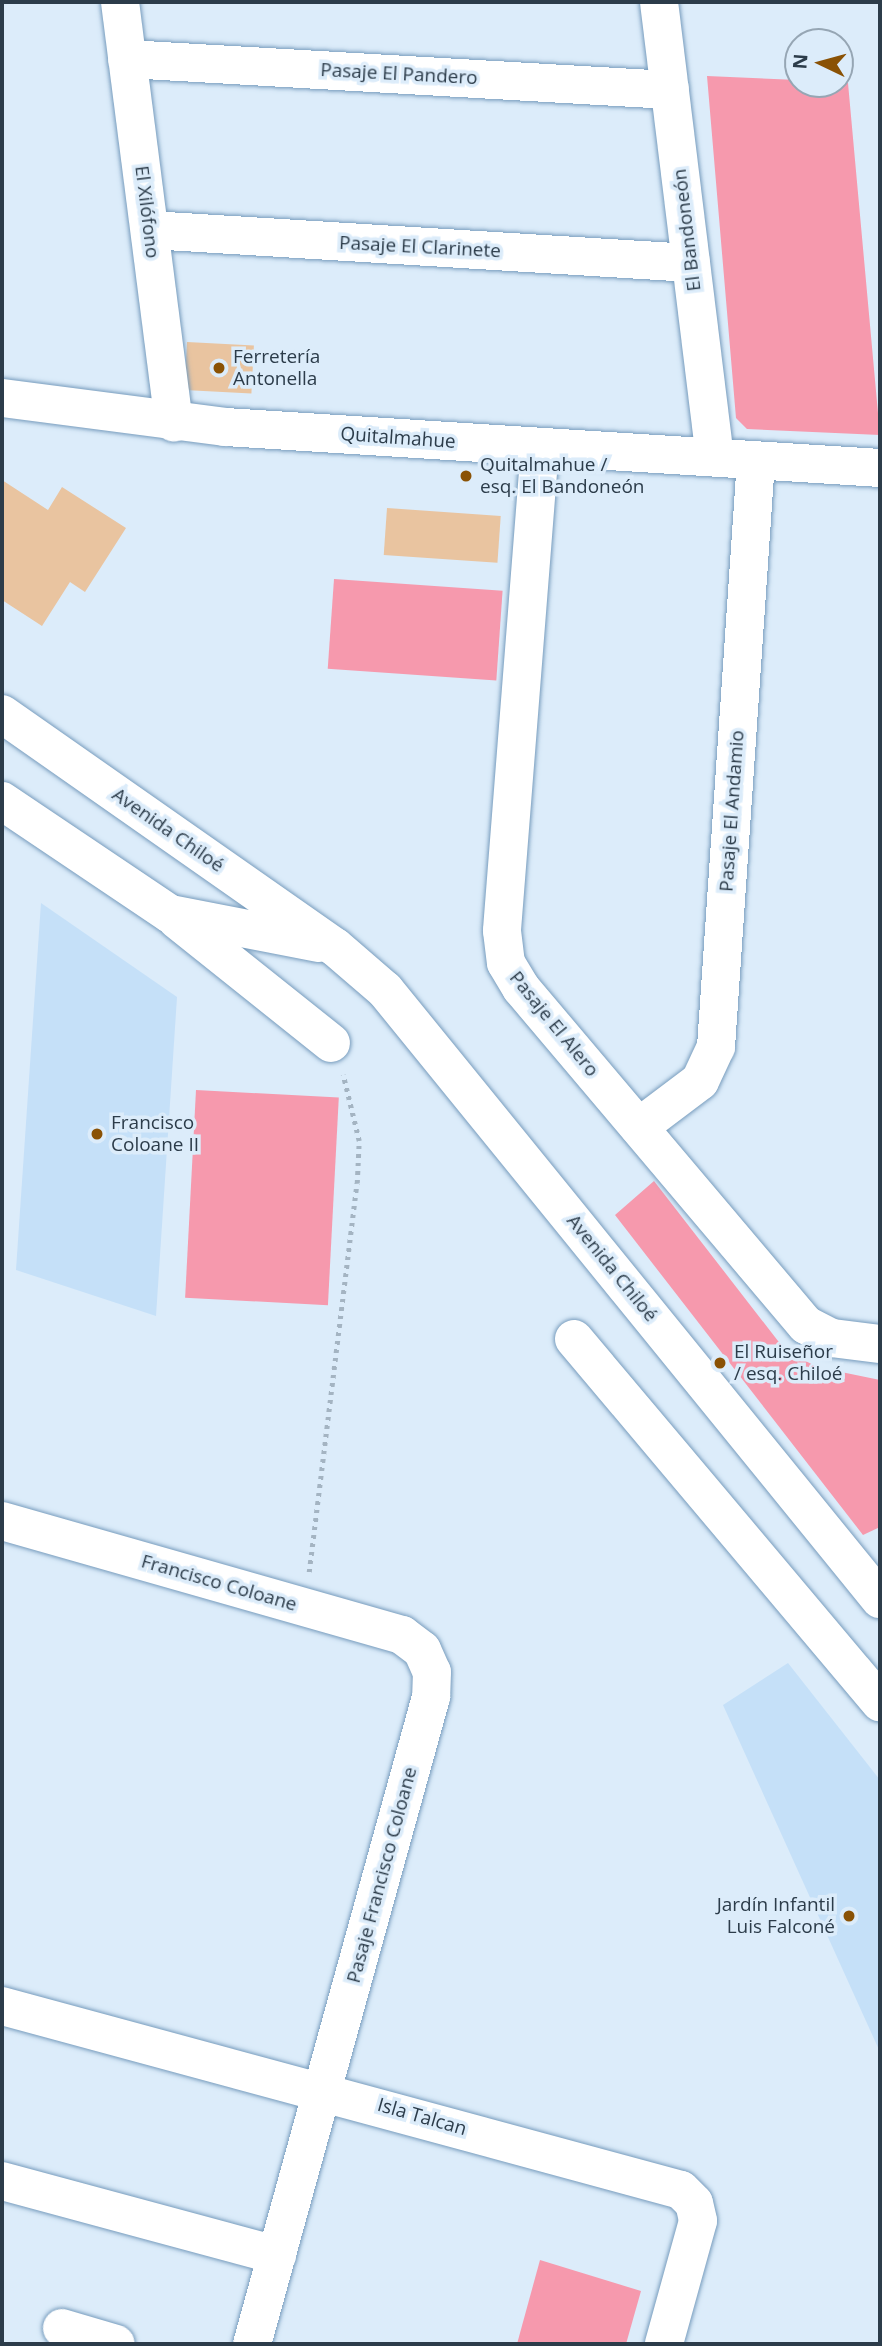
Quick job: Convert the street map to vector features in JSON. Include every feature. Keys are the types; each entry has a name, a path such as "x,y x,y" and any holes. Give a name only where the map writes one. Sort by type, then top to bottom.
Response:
{"street":[{"name":"El Xilófono","path":"120,2 174,422"},
{"name":"El Bandoneón","path":"659,2 715,457"},
{"name":"Pasaje El Pandero","path":"127,59 670,90"},
{"name":"Pasaje El Clarinete","path":"150,230 691,263"},
{"name":"Quitalmahue","path":"2,398 174,422 880,468"},
{"name":"Pasaje El Alero","path":"540,447 502,947 522,988 806,1325 832,1338 880,1344"},
{"name":"Pasaje El Andamio","path":"639,1128 700,1080 716,1047 757,460"},
{"name":"Avenida Chiloé","path":"2,714 335,947 416,1024 880,1599"},
{"path":"2,801 170,915 331,1043"},
{"path":"170,915 335,947"},
{"path":"574,1339 880,1702"},
{"name":"Francisco Coloane","path":"2,1521 402,1635 428,1660"},
{"name":"Pasaje Francisco Coloane","path":"252,2344 431,1697 428,1660"},
{"name":"Isla Talcan","path":"2,2006 324,2090 664,2184 688,2195 698,2221 664,2344"},
{"path":"2,2181 277,2255"},
{"path":"62,2328 116,2344"}],"path":[{"path":"304,1608 357,1183 359,1141 347,1085 331,1043"}],"shaded area":[{"path":"707,76 784,79 784,98 849,98 880,435 747,429 736,418"},
{"path":"334,579 503,591 496,681 328,669"},
{"name":"Francisco Coloane II","path":"41,903 177,997 156,1316 16,1270"},
{"path":"196,1090 339,1097 328,1305 185,1298"},
{"path":"654,1181 785,1350 817,1367 880,1380 880,1527 863,1535 615,1215"},
{"name":"Jardín Infantil Luis Falconé","path":"788,1663 880,1780 880,2052 723,1705"},
{"path":"540,2260 641,2291 626,2344 517,2344"}],"building":[{"name":"Ferretería Antonella","path":"187,342 254,346 251,393 184,390"},
{"path":"2,480 48,510 62,487 126,528 85,592 70,582 42,626 2,600"},
{"path":"387,508 501,516 497,563 384,555"}],"place":[{"name":"Ferretería Antonella","path":"219,368"},
{"name":"Quitalmahue / esq. El Bandoneón","path":"466,476"},
{"name":"Francisco Coloane II","path":"97,1134"},
{"name":"El Ruiseñor / esq. Chiloé","path":"720,1363"},
{"name":"Jardín Infantil Luis Falconé","path":"849,1916"}]}
